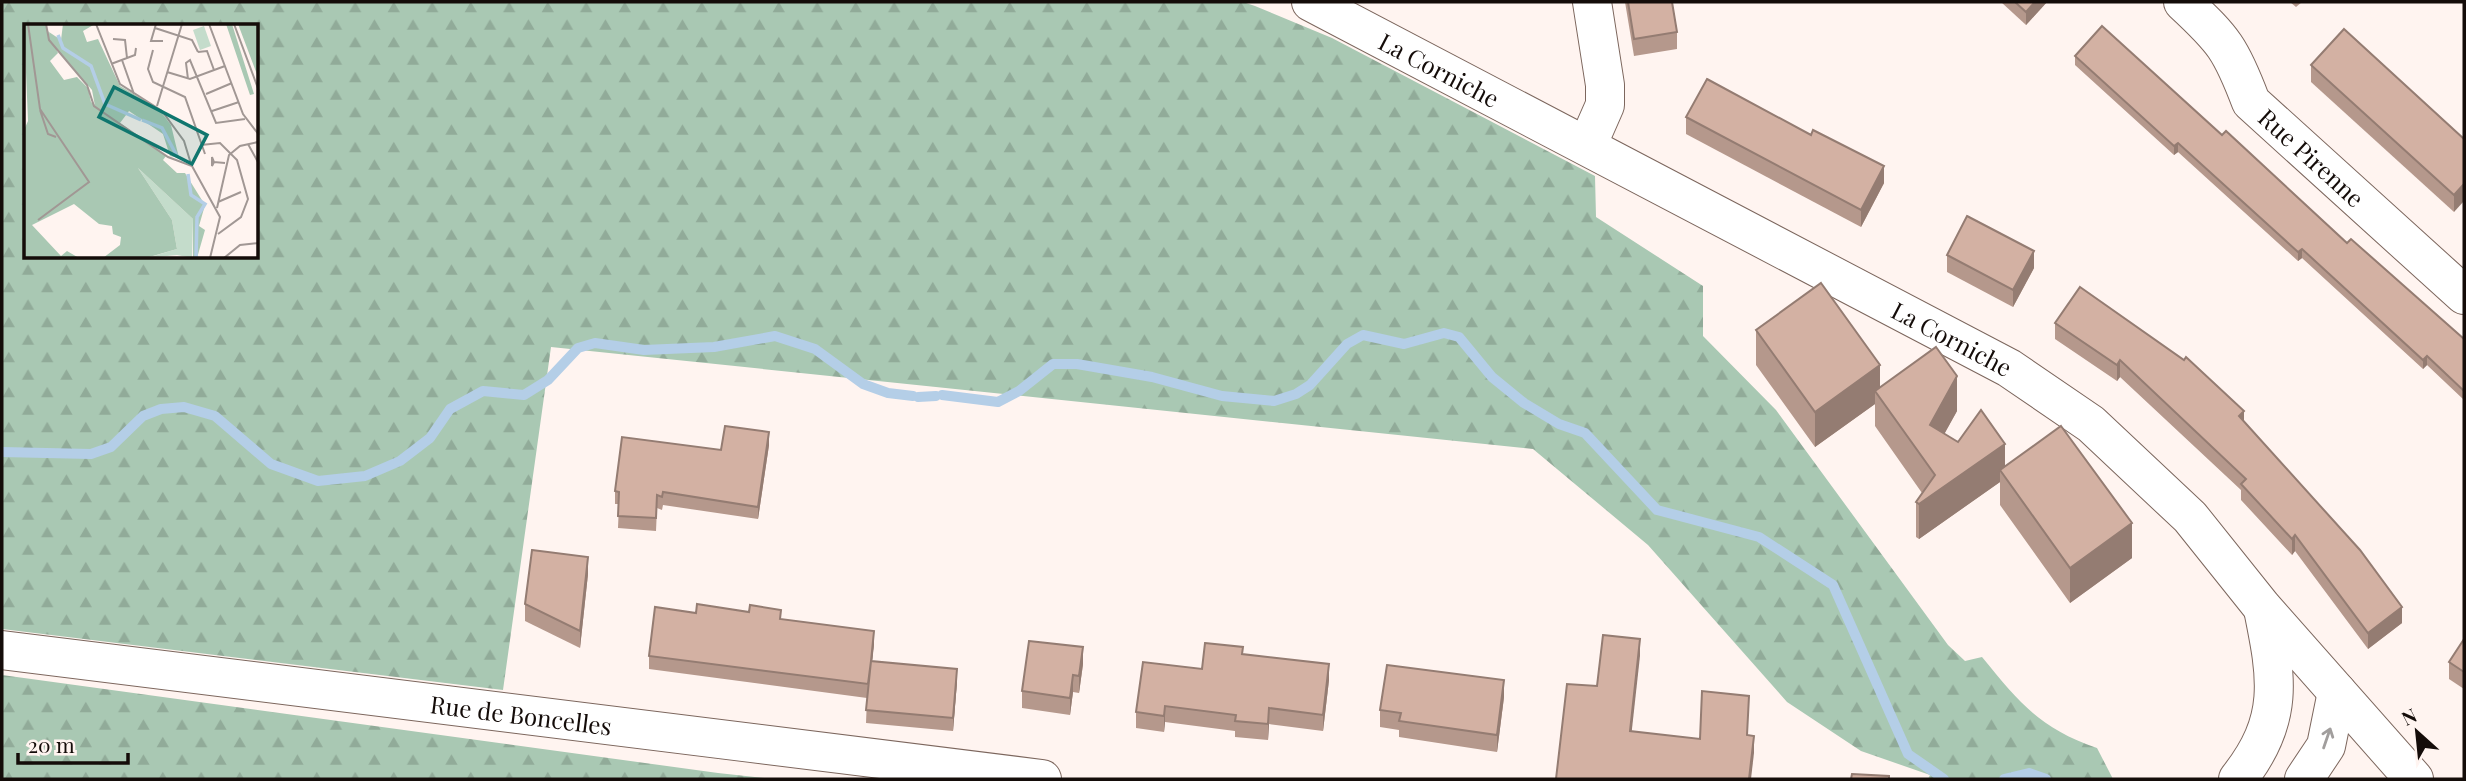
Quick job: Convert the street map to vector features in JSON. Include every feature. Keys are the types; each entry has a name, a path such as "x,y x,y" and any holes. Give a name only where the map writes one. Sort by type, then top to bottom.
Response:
{"street":[{"path":"1587,146 1605,105 1605,85 1592,2"},
{"name":"Rue Pirenne","path":"2183,2 2221,37 2235,58 2251,102 2458,280"},
{"name":"La Corniche","path":"1329,5 1587,146 2009,368 2044,390 2101,432 2190,517 2262,607 2414,779"},
{"name":"La Corniche","path":"2262,607 2275,678 2272,720 2277,745 2294,779"},
{"name":"Rue de Boncelles","path":"2,650 1042,779"},
{"path":"2304,779 2326,746 2337,692"},
{"name":"La Corniche","path":"2238,779 2263,741 2272,720"}],"green space":[{"path":"2,2 1243,2 1255,6 1332,38 1595,176 1596,217 1703,286 1703,336 1776,410 1948,645 1965,661 1982,657 2032,712 2060,732 2097,748 2113,779 1928,779 1930,775 1861,751 1787,702 1648,545 1533,449 551,347 503,690 2,629"},
{"path":"2,675 718,773 773,779 2,779"}],"building":[{"path":"1628,2 1672,2 1677,32 1634,39"},
{"path":"2015,2 2035,2 2026,12"},
{"path":"2102,26 2222,135 2226,131 2347,243 2351,239 2464,339 2464,391 2427,356 2423,360 2302,249 2298,252 2178,143 2174,146 2075,56"},
{"path":"2344,29 2464,139 2464,184 2454,195 2311,65"},
{"path":"1707,79 1811,135 1813,130 1884,166 1861,210 1686,117"},
{"path":"1967,216 2034,251 2013,290 1947,255"},
{"path":"1821,283 1880,365 1815,412 1756,330"},
{"path":"2080,287 2184,360 2186,357 2244,411 2239,416 2360,550 2402,607 2368,633 2295,535 2292,539 2241,484 2246,479 2120,360 2117,365 2055,323"},
{"path":"1936,347 1957,376 1930,425 1958,442 1981,410 2005,444 1919,504 1916,502 1935,475 1875,391"},
{"path":"725,426 769,432 758,507 663,492 662,497 657,495 656,518 618,516 619,492 615,491 622,437 721,450"},
{"path":"2061,426 2132,523 2070,568 2000,470"},
{"path":"532,550 588,557 580,631 525,604"},
{"path":"697,604 749,612 750,605 781,610 780,619 874,631 868,684 649,656 655,607 696,613"},
{"path":"1603,635 1640,639 1630,731 1700,739 1702,691 1749,696 1747,735 1754,736 1749,779 1556,779 1567,684 1597,686"},
{"path":"2464,639 2464,672 2449,662"},
{"path":"1029,641 1083,647 1079,676 1073,675 1070,698 1022,691"},
{"path":"1205,643 1243,647 1242,654 1329,664 1323,715 1269,708 1268,724 1235,721 1236,715 1165,706 1164,716 1136,712 1143,662 1202,669"},
{"path":"871,661 957,669 953,718 866,710"},
{"path":"1387,665 1504,680 1497,735 1399,721 1401,713 1380,710"},
{"path":"1852,774 1889,776 1889,779 1851,779"}],"waterway":[{"path":"942,395 998,402 1019,391 1053,364 1077,364 1152,377 1222,396 1274,401 1296,394 1310,385 1347,344 1363,335 1404,344 1444,333 1459,337 1492,377 1524,403 1559,424 1585,433 1657,510 1759,537 1833,585 1908,754 1944,779"},
{"path":"2,452 91,454 111,447 143,416 161,409 184,407 215,416 271,464 318,481 365,476 400,461 430,438 450,409 483,391 524,395 548,380 578,348 595,343 644,350 714,347 775,336 815,349 863,384 888,393 913,396"},
{"path":"918,397 936,396"},
{"path":"2004,779 2029,773 2046,779"}]}
